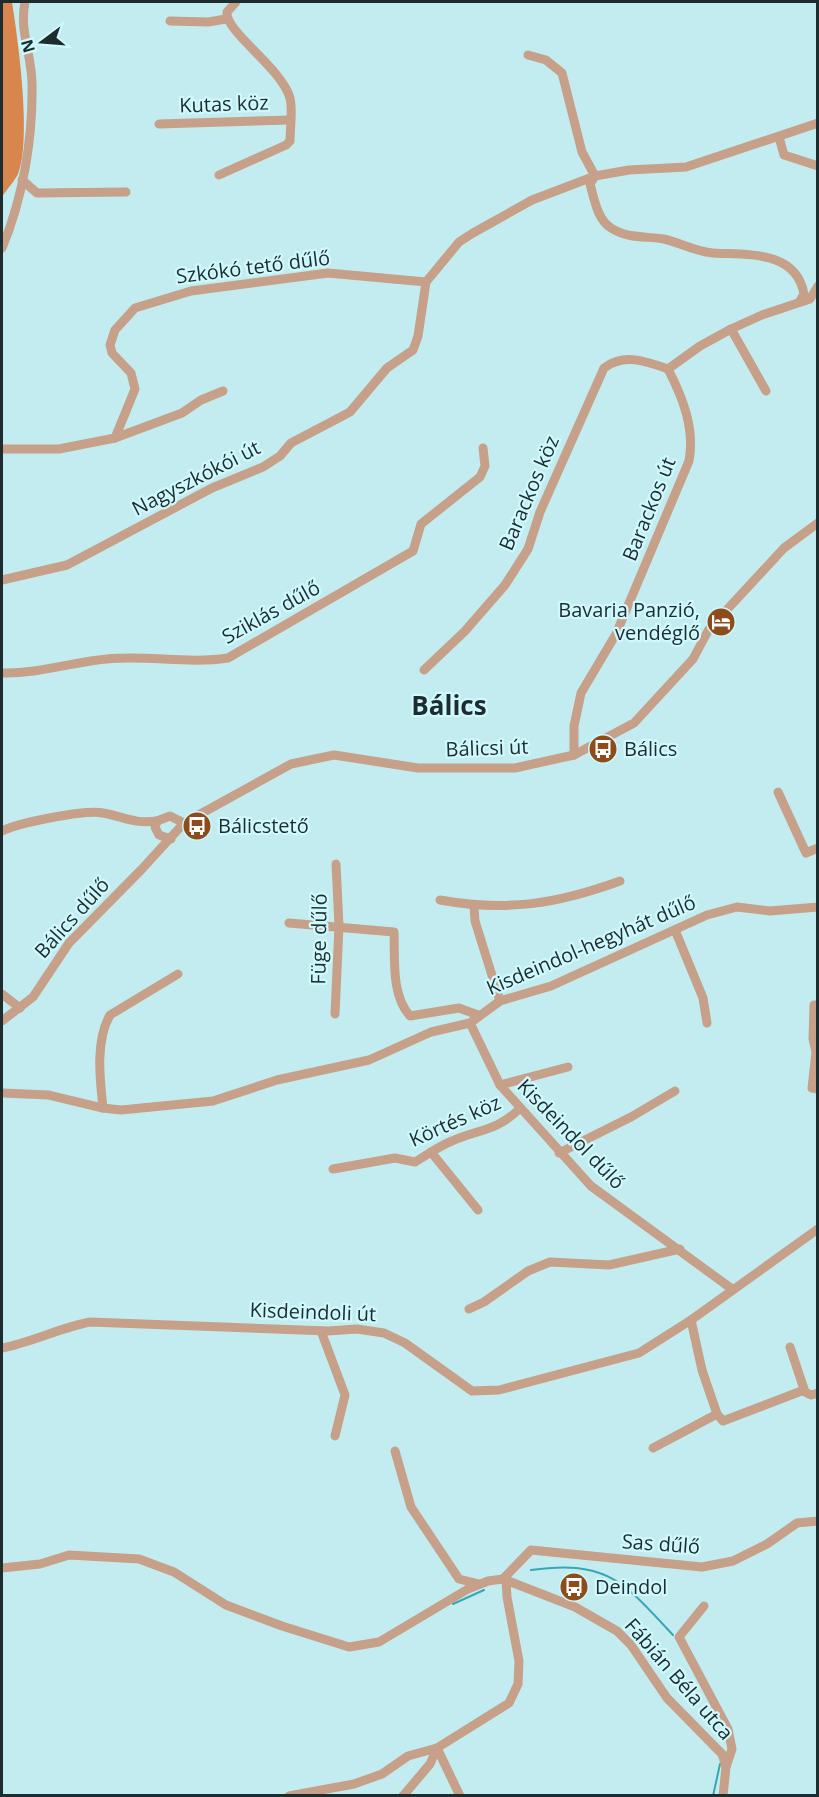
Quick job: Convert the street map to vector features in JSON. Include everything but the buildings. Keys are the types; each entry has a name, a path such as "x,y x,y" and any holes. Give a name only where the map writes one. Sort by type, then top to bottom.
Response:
{"street":[{"path":"2,248 22,180 33,82 23,30 26,2"},
{"path":"170,21 208,22 226,19 227,12 236,2"},
{"name":"Kutas köz","path":"219,175 286,145 290,141 290,99 282,81 226,19"},
{"path":"528,55 546,60 562,73 582,152 595,176"},
{"name":"Kutas köz","path":"159,124 290,120"},
{"path":"426,282 459,242 532,200 595,176 629,170 686,167 818,123"},
{"path":"779,137 784,155 818,166"},
{"path":"595,176 590,183 597,211 609,228 635,238 665,239 711,253 740,252 772,258 800,278 804,294 800,301"},
{"path":"22,180 37,193 126,192"},
{"name":"Szkókó tető dűlő","path":"115,438 135,389 131,373 112,353 110,345 115,330 135,308 191,291 328,273 426,282"},
{"name":"Nagyszkókói út","path":"2,580 67,565 212,488 264,467 306,433 350,412 387,368 413,350 418,336 426,282"},
{"path":"668,369 700,346 732,329 810,299 818,286"},
{"path":"732,329 766,391"},
{"name":"Barackos köz","path":"424,670 465,631 505,585 528,549 540,512 604,368 613,362 639,359 668,369"},
{"name":"Barackos út","path":"574,755 574,726 581,693 616,634 689,461 693,439 681,395 668,369"},
{"path":"2,449 59,449 115,438 182,413 201,400 223,391"},
{"name":"Sziklás dűlő","path":"2,673 33,672 106,659 140,657 207,661 228,658 413,551 421,524 480,477 485,466 483,448"},
{"name":"Bálicsi út","path":"171,839 184,823 281,768 319,756 362,758 418,768 515,768 574,755 643,716 693,659 709,629 784,548 801,533 818,523"},
{"path":"778,792 806,853 818,848"},
{"path":"2,831 41,820 101,812 137,823 157,821 168,816 184,823"},
{"path":"157,821 155,827 159,836 171,839"},
{"name":"Bálics dűlő","path":"2,1021 33,997 45,975 82,928 171,839"},
{"name":"Füge dűlő","path":"335,1014 339,926 336,864"},
{"path":"440,900 474,906 539,905 579,896 620,881"},
{"path":"474,906 475,921 500,1001"},
{"name":"Kisdeindol-hegyhát dűlő","path":"470,1023 500,1001 551,986 707,915 737,907 770,911 818,907"},
{"path":"289,923 394,932 396,981 403,1008 410,1016 459,1008 478,1015"},
{"path":"675,930 703,998 707,1023"},
{"path":"104,1108 100,1073 104,1034 110,1014 178,974"},
{"path":"2,994 20,1008"},
{"path":"818,1005 814,1005 813,1039 816,1052 812,1088 818,1089"},
{"path":"2,1093 49,1095 104,1108 144,1109 213,1101 277,1080 369,1060 431,1032 470,1023"},
{"name":"Kisdeindol dűlő","path":"470,1023 500,1085 559,1153 613,1204 680,1249 732,1289"},
{"path":"500,1085 568,1067"},
{"path":"559,1153 631,1117 675,1091"},
{"name":"Körtés köz","path":"333,1169 395,1158 415,1162 453,1140 492,1129 508,1120 519,1109"},
{"path":"431,1152 478,1210"},
{"name":"Kisdeindoli út","path":"2,1348 31,1341 53,1330 90,1322 321,1331 357,1329 384,1333 405,1343 472,1391 499,1390 639,1353 691,1320 818,1229"},
{"path":"469,1309 484,1302 528,1271 550,1262 609,1265 680,1249"},
{"path":"691,1320 702,1370 717,1414 723,1421 804,1390"},
{"path":"321,1331 345,1395 335,1436"},
{"path":"790,1347 807,1395 818,1393"},
{"path":"653,1448 717,1414"},
{"path":"396,1450 411,1507 419,1521 459,1579 482,1584"},
{"name":"Sas dűlő","path":"505,1579 531,1550 695,1566 724,1563 767,1544 797,1523 818,1521"},
{"path":"2,1568 40,1564 69,1555 139,1559 174,1572 226,1605 348,1647 367,1646 394,1635 455,1597 482,1584 505,1579 519,1661 518,1684 509,1703 437,1748 408,1756 382,1774 354,1784 289,1796"},
{"name":"Fábián Béla utca","path":"505,1579 584,1611 616,1631 631,1645 667,1698 714,1743 722,1754 726,1767 723,1796"},
{"path":"704,1606 680,1637 728,1729 732,1749 726,1767"},
{"path":"403,1796 430,1764 437,1748"},
{"path":"437,1748 460,1796"}],"shaded area":[{"path":"2,2 12,2 20,64 24,138 18,174 2,197"}],"waterway":[{"path":"531,1570 579,1568 597,1572 627,1589 673,1635"},
{"path":"453,1604 484,1590"},
{"path":"713,1796 720,1764"}],"place":[{"name":"Bavaria Panzió, vendéglő","path":"721,622"},
{"name":"Bálics","path":"603,749"},
{"name":"Bálicstető","path":"197,826"},
{"name":"Deindol","path":"574,1587"}],"district":[{"name":"Bálics","path":"449,706"}]}
